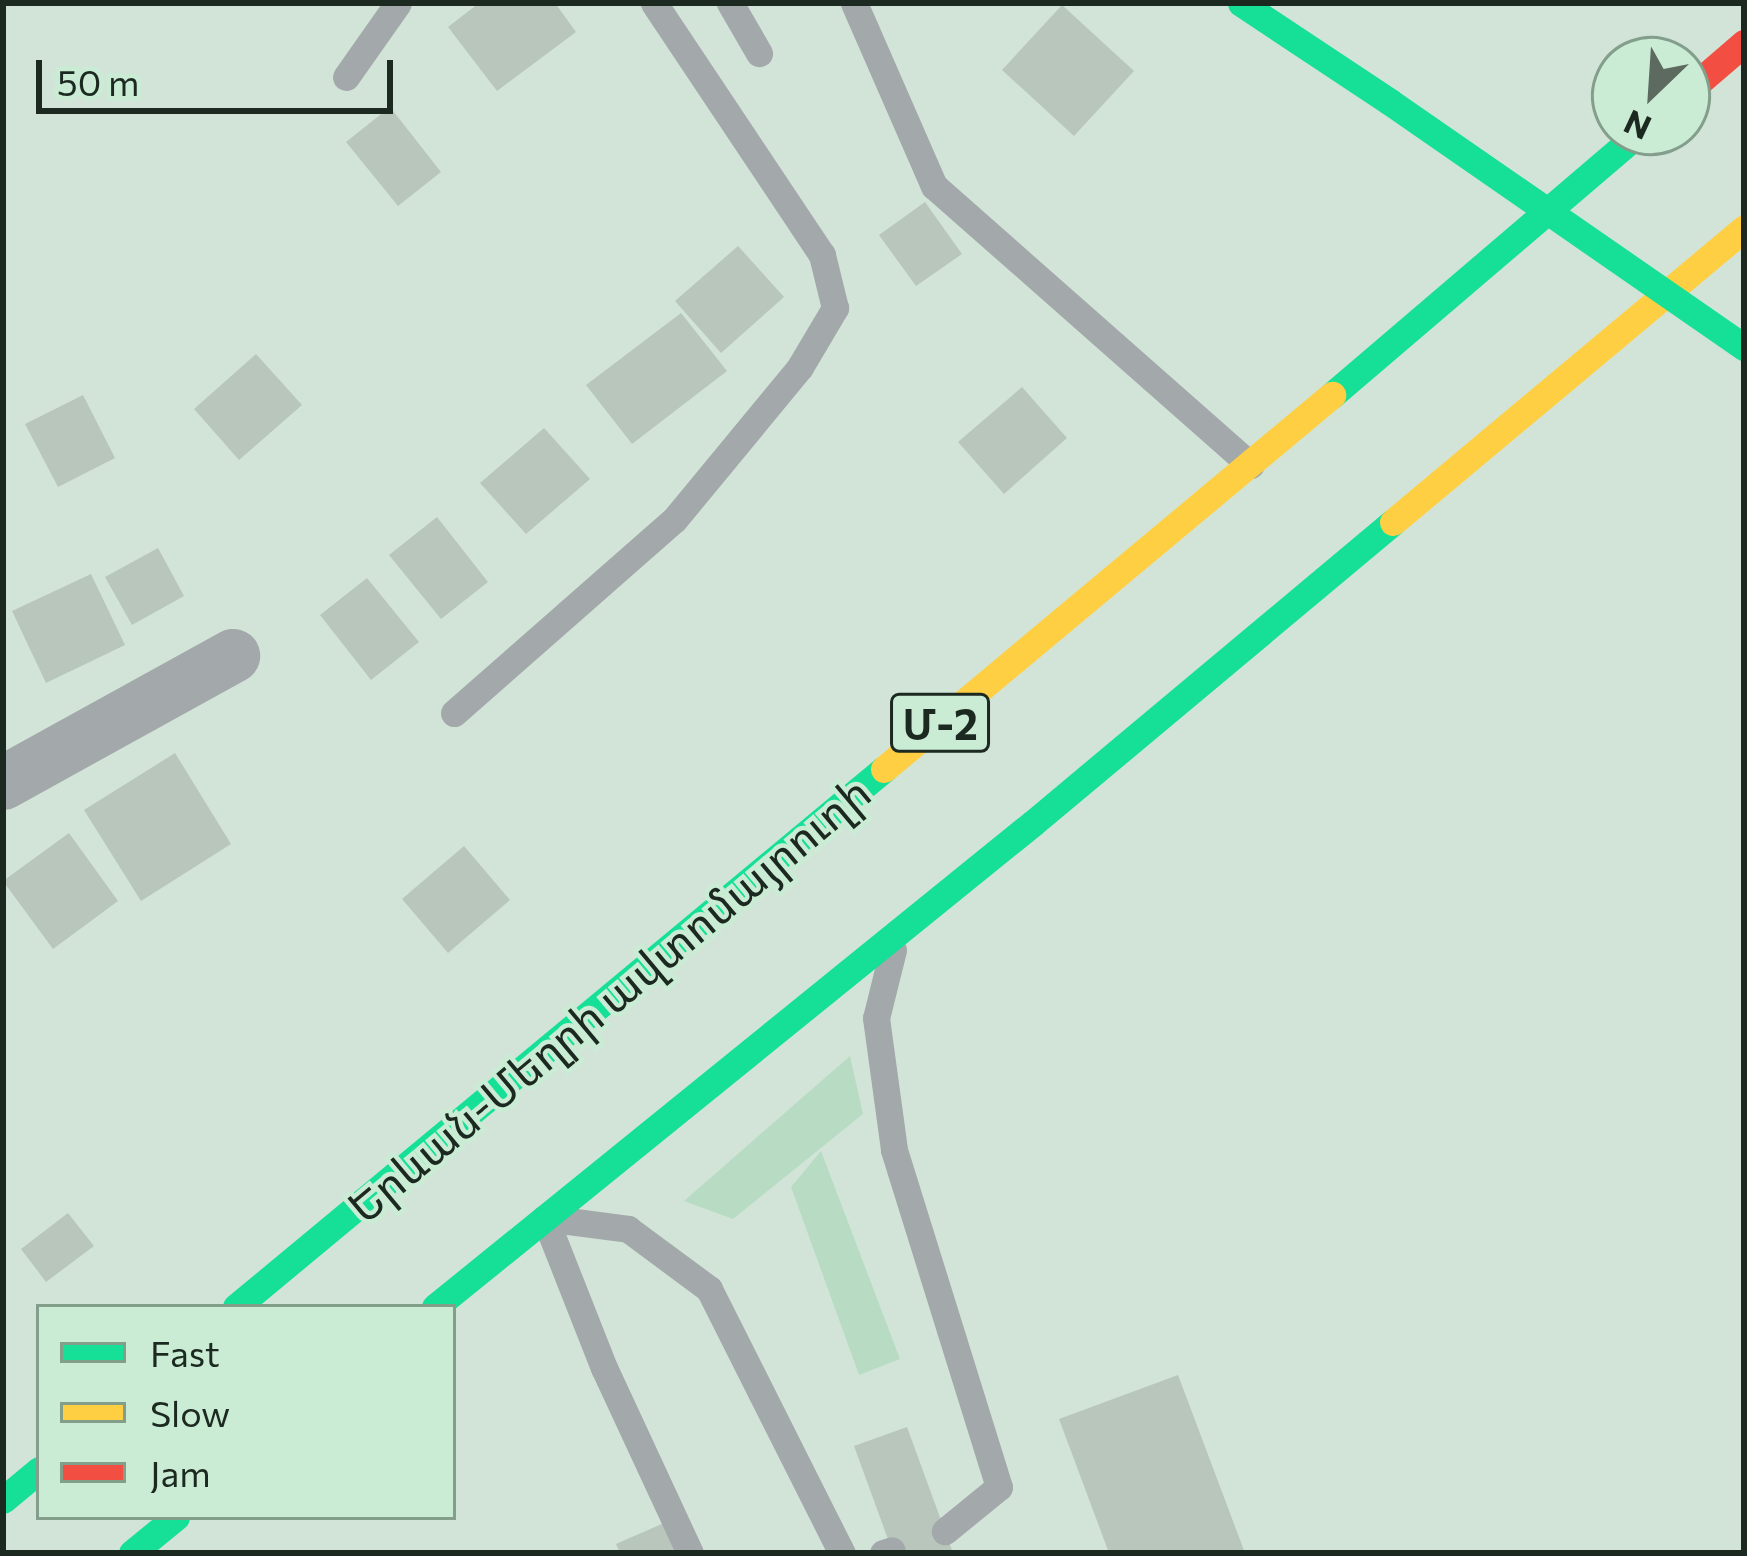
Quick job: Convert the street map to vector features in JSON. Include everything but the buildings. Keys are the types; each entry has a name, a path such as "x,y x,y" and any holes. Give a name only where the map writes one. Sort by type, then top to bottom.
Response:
{"main road":[{"path":"1241,3 1744,347"},
{"path":"1711,71 1744,43"},
{"name":"Երևան-Մեղրի ավտոմայրուղի","path":"240,1304 1250,465 1612,156"},
{"path":"439,1304 898,932 1744,228"},
{"path":"3,1500 36,1472"},
{"path":"131,1553 172,1520"}],"street":[{"path":"3,783 63,745 232,656"}],"lane":[{"path":"346,77 398,3"},
{"path":"454,713 674,520 800,367 835,308 822,255 654,3"},
{"path":"730,3 759,53"},
{"path":"854,3 934,186 1250,465"},
{"path":"898,932 876,1018 894,1150 999,1487 945,1531"},
{"path":"690,1553 604,1368 545,1218 628,1228 710,1289 842,1553"}],"green space":[{"path":"850,1056 863,1114 733,1219 684,1201"},
{"path":"821,1151 900,1359 859,1375 791,1187"}],"traffic: fast":[{"path":"1241,3 1390,102"},
{"path":"1390,102 1744,347"},
{"path":"1332,395 1612,156"},
{"path":"439,1304 1033,823 1393,522"},
{"path":"240,1304 884,769"},
{"path":"3,1500 36,1472"},
{"path":"132,1553 172,1520"}],"traffic: slow":[{"path":"1393,522 1744,228"},
{"path":"884,769 1332,395"}],"traffic: jam":[{"path":"1711,71 1744,43"}]}
